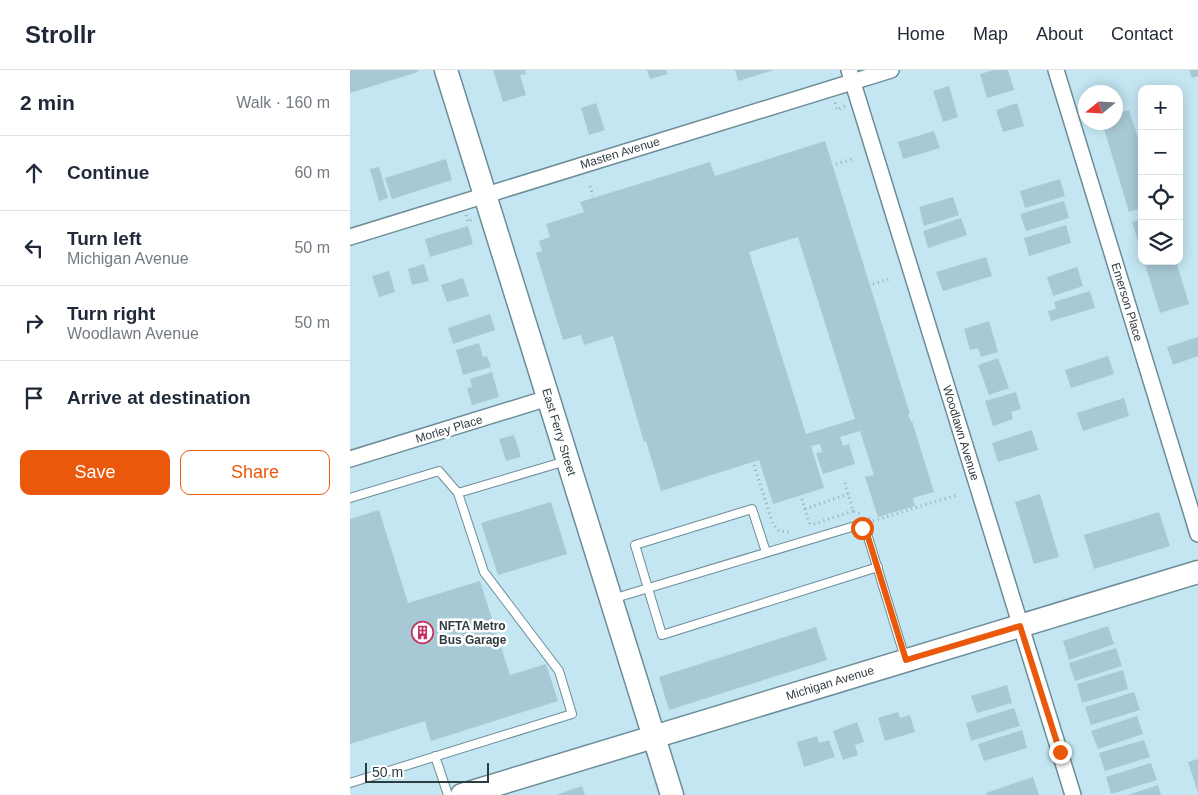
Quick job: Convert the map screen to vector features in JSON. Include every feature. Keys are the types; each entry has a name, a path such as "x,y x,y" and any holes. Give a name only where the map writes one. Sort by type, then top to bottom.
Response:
{"street":[{"name":"East Ferry Street","path":"446,70 672,795"},
{"name":"Masten Avenue","path":"350,237 850,76 890,70"},
{"name":"Emerson Place","path":"1056,70 1198,534"},
{"name":"Woodlawn Avenue","path":"850,76 1073,795"},
{"name":"Morley Place","path":"350,460 548,398"},
{"name":"Michigan Avenue","path":"462,795 1198,572"}],"lane":[{"path":"458,494 568,460"},
{"path":"350,498 439,471 458,494 484,572 559,671 572,714 350,782"},
{"path":"766,552 752,509 635,546 662,634 878,567"},
{"path":"611,599 855,526 862,528 868,537 906,660"},
{"path":"435,756 448,795"}],"path":[{"path":"837,110 846,106"},
{"path":"836,164 852,159"},
{"path":"590,186 593,196"},
{"path":"873,284 889,279"},
{"path":"754,466 772,524 784,533 795,530"},
{"path":"845,483 853,511"},
{"path":"804,509 848,494"},
{"path":"802,528 853,511 873,521 956,495"},
{"path":"802,499 810,526"}],"building":[{"path":"350,70 417,70 418,72 350,93"},
{"path":"493,70 525,70 526,74 520,75 526,95 503,102"},
{"path":"647,70 666,70 668,74 650,79"},
{"path":"735,70 774,70 738,81"},
{"path":"994,70 1008,70 1014,90 987,98 980,74"},
{"path":"1189,70 1198,70 1198,76 1192,78"},
{"path":"949,86 958,117 943,122 933,91"},
{"path":"596,103 605,130 589,135 581,108"},
{"path":"1017,103 1024,126 1003,132 996,110"},
{"path":"1129,110 1138,138 1138,209 1129,212 1104,130 1123,130 1123,112"},
{"path":"934,131 940,148 903,159 898,142"},
{"path":"825,141 910,414 908,414 912,421 934,492 913,498 915,506 878,517 865,477 874,475 860,431 840,437 843,446 849,444 855,464 823,474 816,453 822,452 820,444 811,446 824,488 773,504 759,460 661,491 646,441 644,442 613,336 584,345 581,335 563,340 536,253 542,251 539,241 550,237 546,224 584,212 580,202 710,162 715,176","holes":["798,237 855,419 806,434 749,252"]},
{"path":"446,159 452,180 392,199 385,178"},
{"path":"379,167 388,198 379,201 370,169"},
{"path":"1060,179 1065,196 1025,208 1020,191"},
{"path":"953,197 959,215 924,226 919,207"},
{"path":"1064,201 1069,218 1026,231 1020,214"},
{"path":"961,218 967,235 928,248 923,231"},
{"path":"1138,220 1138,241 1132,222"},
{"path":"1066,225 1071,243 1029,256 1024,238"},
{"path":"468,226 473,244 430,257 425,239"},
{"path":"986,257 992,276 943,291 936,272"},
{"path":"424,264 429,281 412,285 408,269"},
{"path":"1145,265 1177,265 1189,304 1160,313"},
{"path":"1077,267 1083,286 1053,296 1047,277"},
{"path":"389,271 395,292 379,297 372,276"},
{"path":"463,278 469,296 447,302 441,285"},
{"path":"1090,291 1095,308 1051,321 1048,311 1056,309 1054,302"},
{"path":"490,314 495,330 453,344 448,328"},
{"path":"989,321 998,352 981,357 978,348 970,350 964,329"},
{"path":"1198,337 1198,356 1173,365 1167,347"},
{"path":"479,343 483,357 487,356 491,367 463,375 456,350"},
{"path":"1108,356 1114,374 1071,388 1065,370"},
{"path":"998,358 1009,388 989,395 978,365"},
{"path":"492,372 499,397 472,405 467,388 472,387 470,379"},
{"path":"1016,392 1021,409 1011,412 1013,419 993,426 985,401"},
{"path":"1124,398 1129,416 1083,431 1077,413"},
{"path":"1032,430 1038,450 998,462 992,443"},
{"path":"514,435 521,457 506,461 499,439"},
{"path":"1040,494 1059,557 1034,564 1015,502"},
{"path":"551,502 567,554 498,575 481,523"},
{"name":"NFTA Metro Bus Garage","path":"379,510 408,603 480,581 510,675 546,664 558,701 431,741 425,721 350,744 350,519"},
{"path":"1159,512 1170,546 1094,569 1084,535"},
{"path":"1108,626 1114,644 1069,660 1063,641"},
{"path":"816,627 827,660 669,710 659,677"},
{"path":"1116,648 1122,666 1075,681 1069,663"},
{"path":"1123,670 1128,689 1082,703 1077,684"},
{"path":"1007,685 1012,703 977,713 971,696"},
{"path":"1134,692 1140,710 1091,725 1085,707"},
{"path":"1014,708 1020,726 971,741 966,723"},
{"path":"898,712 900,718 910,715 915,732 885,741 878,718"},
{"path":"1137,716 1143,734 1098,749 1091,731"},
{"path":"857,722 864,742 855,745 858,755 843,760 833,731"},
{"path":"1022,730 1027,748 984,761 978,744"},
{"path":"817,736 819,743 829,740 835,757 804,767 797,742"},
{"path":"1144,740 1150,757 1105,771 1099,753"},
{"path":"1198,759 1198,793 1188,762"},
{"path":"1151,763 1157,780 1111,794 1106,777"},
{"path":"1033,777 1039,795 987,795 986,793"},
{"path":"1158,785 1161,795 1128,795"},
{"path":"582,786 585,795 556,795"}],"place":[{"name":"NFTA Metro Bus Garage","path":"423,633"}],"route":[{"path":"862,528 868,537 906,660 1020,626 1060,752"}]}
